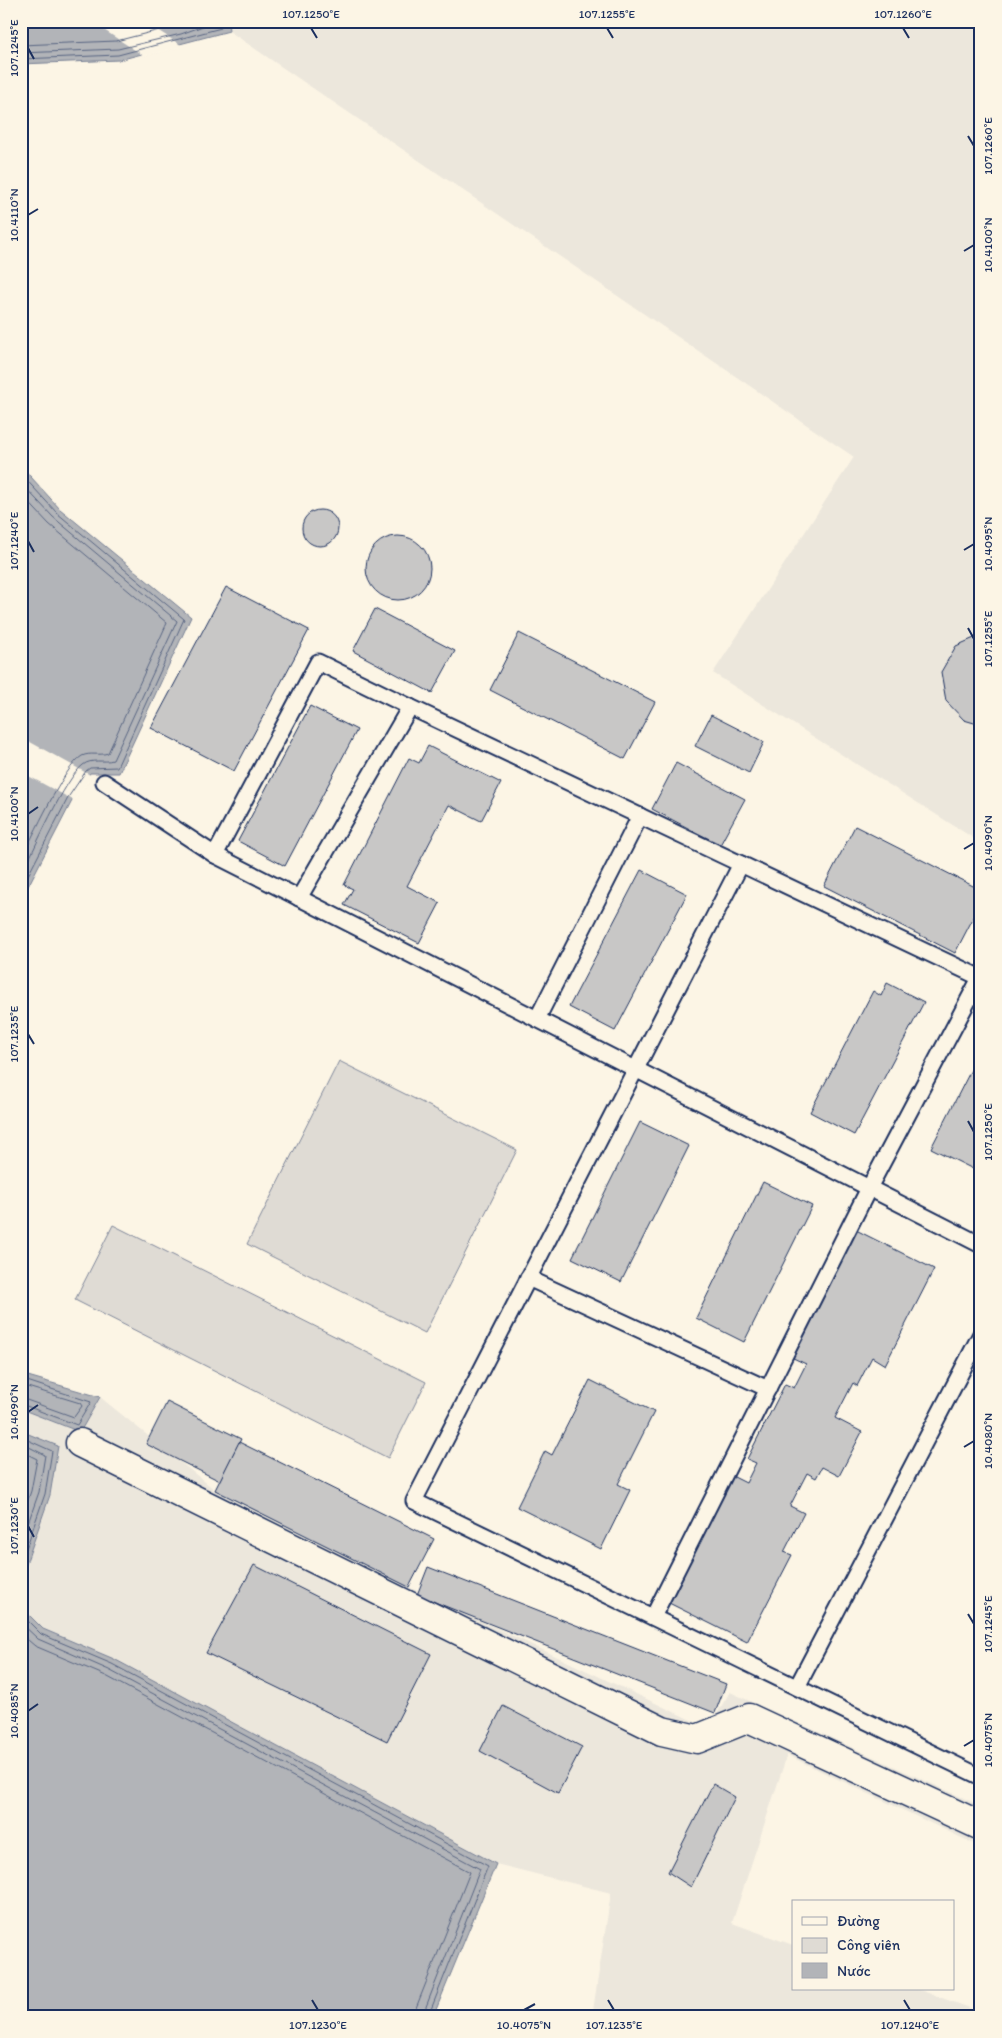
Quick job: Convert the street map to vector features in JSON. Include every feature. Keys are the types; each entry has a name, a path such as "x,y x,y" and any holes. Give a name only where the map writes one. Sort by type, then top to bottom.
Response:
{"street":[{"path":"80,1442 662,1731 697,1739 749,1718 981,1826"}],"lane":[{"path":"215,855 318,662 980,978 869,1188 653,1617"},
{"path":"299,898 410,707"},
{"path":"104,782 215,855 981,1245"},
{"path":"537,1019 640,816"},
{"path":"742,864 414,1501 977,1775 981,1760"},
{"path":"528,1278 768,1389"},
{"path":"797,1687 981,1334"}],"shaded area":[{"path":"228,21 981,21 981,843 713,673 854,457 229,31"},
{"path":"100,1397 215,1490 409,1587 708,1728 730,1692 981,1806 981,1847 787,1755 732,1923 792,1945 792,1990 920,1990 981,2012 981,2017 592,2017 611,1893 496,1864 114,1659 43,1629 21,1607 21,1578 50,1495 58,1446 21,1431 21,1409 80,1432"}],"green space":[{"path":"339,1061 517,1150 425,1333 247,1244"},
{"path":"113,1225 426,1382 388,1458 75,1300"}],"water":[{"path":"21,21 228,21 229,31 119,60 21,64"},
{"path":"21,466 60,509 191,617 119,773 90,773 73,799 21,900"},
{"path":"21,1374 100,1397 80,1432 21,1409"},
{"path":"21,1431 58,1446 50,1495 21,1578"},
{"path":"21,1607 43,1629 114,1659 496,1864 433,2017 21,2017"}],"pier":[{"path":"90,21 143,21 184,47 144,56"},
{"path":"21,737 92,776 75,801 21,772"}],"building":[{"path":"320,510 327,511 333,515 337,521 337,535 333,541 327,545 320,546 313,545 307,541 303,535 302,528 303,521 307,515 313,511"},
{"path":"398,536 416,541 421,545 425,550 430,568 425,586 421,591 416,595 398,600 380,595 375,591 371,586 366,568 371,550 375,545 380,541"},
{"path":"226,587 309,630 234,771 151,728"},
{"path":"375,609 455,651 432,693 353,651"},
{"path":"519,633 655,702 625,759 490,690"},
{"path":"981,635 981,725 964,720 946,701 941,672 956,646"},
{"path":"310,706 357,730 285,866 238,841"},
{"path":"711,715 764,742 749,773 695,746"},
{"path":"428,746 501,783 481,821 449,805 407,886 440,903 419,943 344,905 353,889 344,885 409,758 419,763"},
{"path":"676,763 745,799 720,845 652,809"},
{"path":"855,826 981,890 981,903 955,953 824,886"},
{"path":"641,870 687,894 615,1031 569,1007"},
{"path":"887,983 924,1002 854,1135 810,1112 873,991 881,996"},
{"path":"973,1066 981,1070 981,1173 931,1148"},
{"path":"640,1122 689,1146 621,1282 572,1258"},
{"path":"763,1182 812,1206 744,1342 696,1318"},
{"path":"856,1230 934,1269 885,1365 872,1357 857,1386 853,1383 835,1418 862,1432 839,1476 822,1467 816,1478 807,1473 790,1506 804,1513 784,1552 792,1555 747,1642 667,1602 732,1476 746,1483 756,1463 747,1459 785,1384 794,1388 806,1364 791,1357"},
{"path":"590,1380 654,1412 618,1484 630,1490 601,1549 517,1507 545,1451 552,1455"},
{"path":"167,1402 241,1439 220,1481 146,1444"},
{"path":"239,1442 434,1539 409,1587 215,1490"},
{"path":"254,1565 431,1654 387,1741 206,1653"},
{"path":"428,1567 726,1684 715,1713 417,1595"},
{"path":"503,1706 582,1747 558,1793 480,1751"},
{"path":"713,1784 735,1797 691,1887 668,1872"}]}
